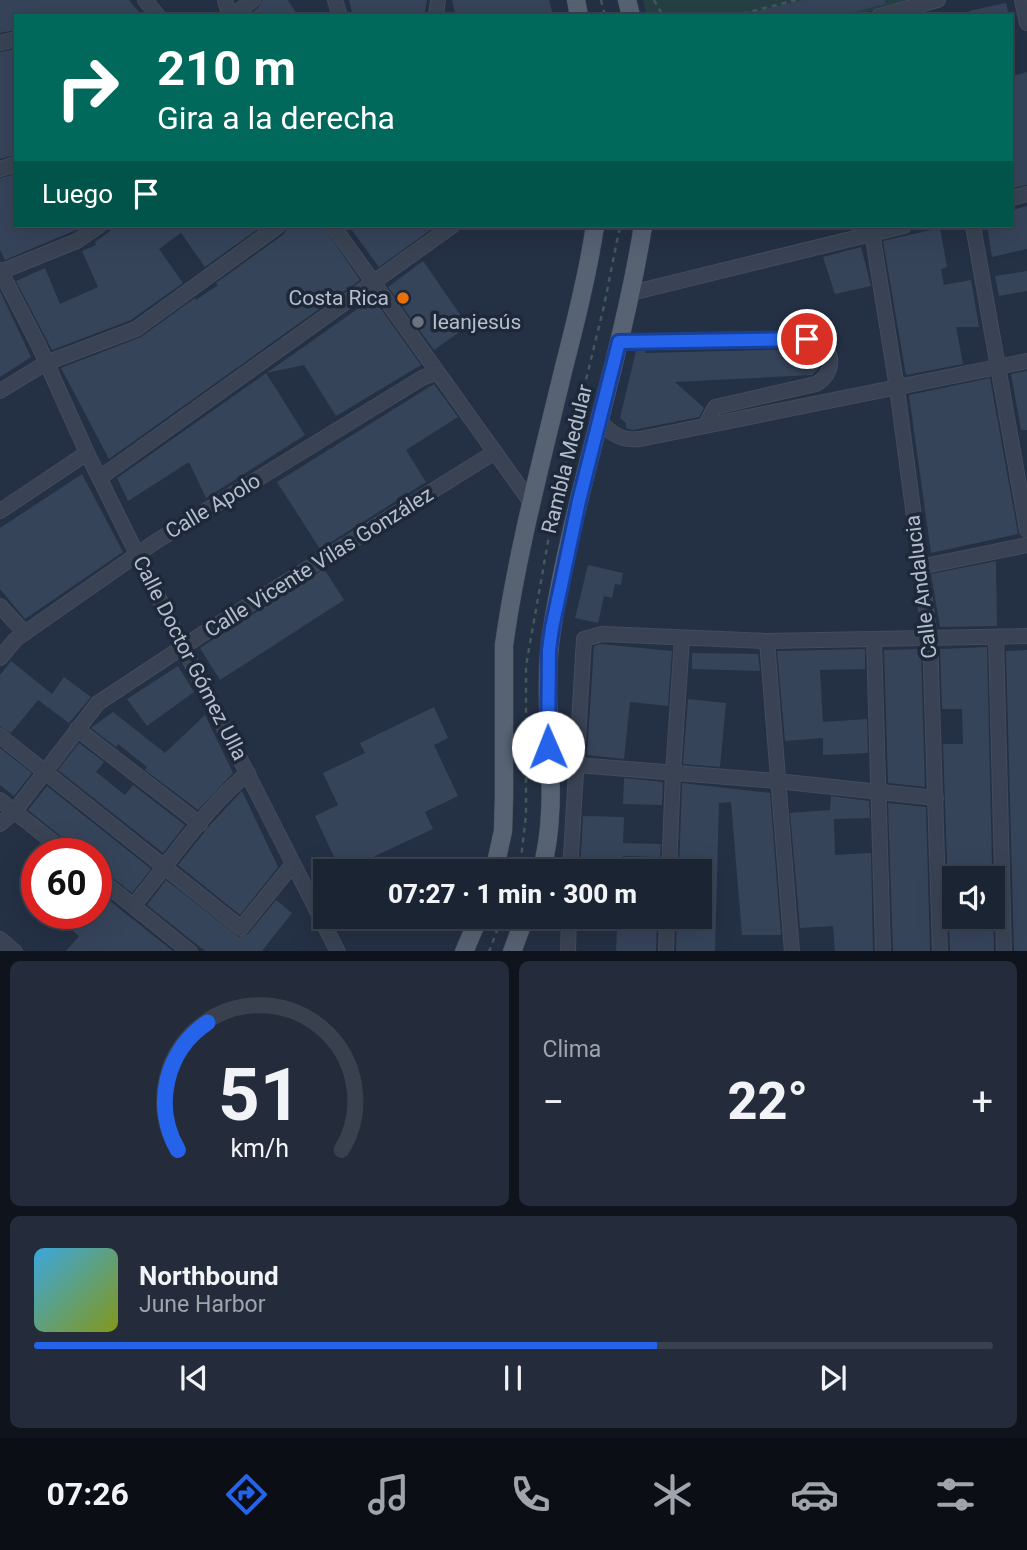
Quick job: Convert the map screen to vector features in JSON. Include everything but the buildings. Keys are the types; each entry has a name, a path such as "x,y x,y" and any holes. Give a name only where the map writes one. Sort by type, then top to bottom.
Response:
{"main road":[{"name":"Rambla Medular","path":"498,859 503,831 504,798 504,645 537,510 596,228"},
{"name":"Rambla Medular","path":"543,859 550,824 548,721 552,628 631,293 643,228"},
{"path":"464,951 474,929"},
{"path":"512,951 520,929"}],"street":[{"path":"145,0 156,14"},
{"path":"234,14 253,0"},
{"path":"1023,2 1027,23"},
{"path":"890,14 935,6"},
{"path":"0,272 77,241 96,228"},
{"path":"0,391 46,363 136,328 275,228"},
{"path":"334,228 537,510"},
{"path":"101,477 449,228"},
{"path":"973,228 1027,530"},
{"path":"631,293 871,230"},
{"name":"Calle Andalucia","path":"871,230 897,388 930,638 940,951"},
{"name":"Calle Doctor Gómez Ulla","path":"0,272 183,646 338,951"},
{"path":"619,342 807,339 820,342 829,353 831,367 823,380 816,384 715,407 705,426"},
{"path":"599,421 618,437 627,440 1027,361"},
{"name":"Calle Apolo","path":"0,658 16,639 155,541 422,378 437,372"},
{"name":"Calle Vicente Vilas González","path":"0,824 14,812 98,703 183,646 495,452"},
{"path":"0,511 59,466 87,453"},
{"path":"920,568 1027,545"},
{"path":"0,606 24,633"},
{"path":"571,859 584,639 602,634 767,641 1027,636"},
{"path":"996,637 1004,951"},
{"path":"670,859 682,639"},
{"path":"874,639 883,951"},
{"path":"767,641 792,951"},
{"path":"77,729 201,824"},
{"path":"2,738 241,928 293,864"},
{"path":"577,765 777,781 936,798"},
{"path":"134,905 237,782 248,773"},
{"path":"0,800 47,838"},
{"path":"112,888 190,951"},
{"path":"568,951 569,929"},
{"path":"666,951 667,929"},
{"path":"0,939 15,951"}],"path":[{"path":"741,14 796,0"},
{"path":"537,510 561,521"},
{"path":"489,951 497,929"}],"green space":[{"path":"643,0 915,0 858,14 646,14"}],"place":[{"name":"Costa Rica","path":"403,298"},
{"name":"Ieanjesús","path":"418,322"}],"route":[{"path":"548,747 549,650 552,628 579,501 619,342 807,339"}]}
